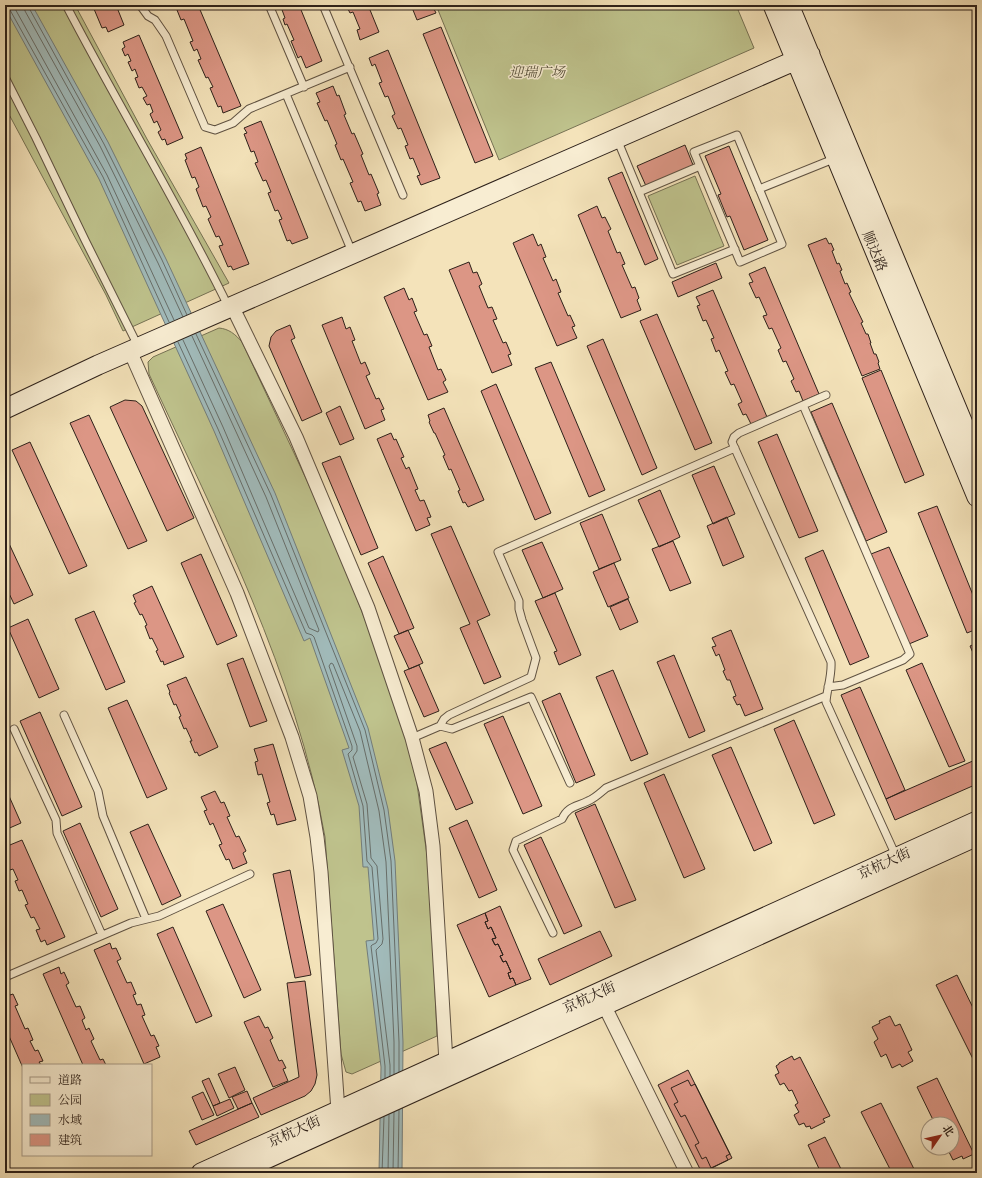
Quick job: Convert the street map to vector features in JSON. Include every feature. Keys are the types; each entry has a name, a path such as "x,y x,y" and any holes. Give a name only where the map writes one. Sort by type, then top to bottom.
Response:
{"main road":[{"name":"顺达路","path":"773,5 803,57 977,457"},
{"name":"顺达路","path":"789,5 803,57 836,158 977,497"},
{"path":"5,409 134,349 803,57"},
{"name":"京杭大街","path":"201,1173 977,820"},
{"name":"京杭大街","path":"235,1173 977,836"}],"street":[{"path":"230,307 296,437 365,601 412,738 426,791 433,846 446,1062"},
{"path":"134,349 237,593 292,737 310,796 321,872 338,1111"},
{"path":"604,1005 687,1173"}],"lane":[{"path":"66,5 230,307"},
{"path":"140,5 148,16 155,20 166,36 205,127 215,130 233,123 249,109 350,67"},
{"path":"269,5 304,87"},
{"path":"323,5 403,195"},
{"path":"5,77 85,240 134,349"},
{"path":"286,94 353,253"},
{"path":"737,135 760,190 782,244 740,262 694,152 737,135"},
{"path":"616,138 673,274 735,249"},
{"path":"760,190 836,158"},
{"path":"639,192 700,166"},
{"path":"826,395 739,433 734,437 732,442 831,662 826,702 896,857"},
{"path":"803,405 910,654 903,660 843,685 828,687"},
{"path":"412,738 440,726 444,719 449,715 531,677 536,658 518,609 519,601 498,552 735,448"},
{"path":"553,933 513,850 516,841 562,819 566,812 572,807 598,796 606,788 826,696"},
{"path":"440,726 452,729 531,697 570,783"},
{"path":"64,715 98,791 103,816 146,919"},
{"path":"14,729 56,820 57,833 102,935"},
{"path":"5,977 132,923 159,916 250,874"}],"green space":[{"path":"5,5 75,5 147,139 229,283 123,331 106,295 5,107"},
{"name":"迎瑞广场","path":"436,5 736,5 754,48 499,160"},
{"path":"695,176 724,246 677,265 648,196"},
{"path":"219,328 232,332 242,342 316,500 374,643 408,744 417,784 430,877 437,1036 352,1074 346,1072 341,1054 325,837 312,776 295,716 275,658 252,600 202,486 149,374 148,362 153,357"}],"water":[{"path":"5,5 32,5 108,142 166,259 275,493 368,728 388,809 395,861 403,1042 402,1173 379,1173 381,1067 366,941 374,940 368,867 363,867 359,806 342,750 349,748 310,638 304,641 214,431 99,179 5,8"}],"building":[{"path":"97,5 116,5 124,25 108,32 106,27 102,28 94,9 98,8"},
{"path":"175,5 198,5 241,106 223,113 221,106 218,107 210,88 213,87 208,77 206,78 198,60 201,59 197,49 194,51 190,42 193,41 184,19 181,20"},
{"path":"277,5 299,5 322,61 306,68 301,56 298,58 291,41 294,40 287,24 285,25 283,19 285,18 281,7 278,8"},
{"path":"346,5 368,5 379,32 360,40 357,30 360,29 353,12 350,13"},
{"path":"411,5 432,5 436,13 417,20"},
{"path":"441,27 493,156 475,163 423,34"},
{"path":"139,35 183,138 167,145 165,139 162,140 158,132 161,130 157,121 154,123 150,114 153,112 150,104 147,105 143,98 147,96 142,87 139,88 135,78 138,77 135,69 132,71 128,62 131,61 128,54 125,56 122,49 125,47 123,42"},
{"path":"388,50 440,178 421,185 417,176 420,175 413,158 410,159 405,146 408,145 401,128 398,129 392,116 395,114 388,96 385,97 379,83 382,82 375,64 372,66 369,58"},
{"path":"333,86 337,96 339,95 346,114 344,115 352,134 354,133 363,154 361,155 369,175 371,174 379,193 377,194 381,205 365,211 361,201 358,202 350,183 353,182 343,159 341,160 335,145 337,144 327,120 325,121 317,103 320,102 316,93"},
{"path":"261,121 308,238 292,244 290,240 287,241 279,220 282,219 278,210 275,211 268,193 271,192 266,180 263,181 255,163 258,162 254,151 251,152 244,134 247,133 244,128"},
{"path":"685,145 693,165 646,186 637,166"},
{"path":"729,146 768,240 744,250 730,216 727,217 718,195 721,194 705,156"},
{"path":"201,147 249,264 233,270 231,266 228,267 219,246 223,245 219,236 216,237 208,219 211,217 206,206 203,207 196,189 199,187 195,177 192,178 185,160 187,159 185,154"},
{"path":"622,172 658,259 645,265 608,178"},
{"path":"597,206 602,218 605,217 611,229 608,231 617,253 620,252 625,264 622,265 632,288 635,287 639,298 637,300 641,310 621,318 578,215"},
{"path":"533,234 538,246 541,244 546,257 543,258 553,281 556,279 561,292 558,293 568,316 570,315 575,326 572,327 577,338 557,346 513,243"},
{"path":"826,238 829,244 831,243 834,250 832,251 837,264 839,263 842,270 840,271 845,284 847,283 851,292 849,293 863,322 861,323 866,334 868,334 874,354 876,354 879,362 880,369 862,376 808,245"},
{"path":"469,262 473,273 477,272 482,284 479,286 488,308 492,307 497,319 493,320 503,343 506,342 511,354 508,355 512,365 492,373 449,270"},
{"path":"716,263 722,278 678,297 672,282"},
{"path":"765,267 819,394 803,401 799,391 796,392 791,381 794,379 786,361 783,362 778,350 781,348 772,328 769,329 763,316 767,315 759,297 756,298 749,283 753,282 749,274"},
{"path":"404,288 409,300 412,298 417,311 414,312 424,335 427,334 432,346 429,347 438,370 441,369 446,380 443,382 448,392 428,400 384,297"},
{"path":"713,290 767,417 751,424 746,414 743,415 738,404 742,402 734,384 731,385 725,372 728,371 719,350 716,352 711,339 714,338 706,320 703,321 697,306 700,305 696,297"},
{"path":"657,314 712,443 695,450 640,321"},
{"path":"342,317 346,329 350,327 355,340 352,341 361,364 365,362 370,374 366,376 376,399 379,398 384,409 381,410 385,420 365,429 322,325"},
{"path":"290,325 295,338 291,340 322,412 302,421 269,346 271,337 276,331"},
{"path":"603,339 657,468 642,475 587,346"},
{"path":"551,362 605,490 589,497 535,368"},
{"path":"881,370 924,475 905,483 862,378"},
{"path":"496,384 551,513 535,520 481,391"},
{"path":"125,400 136,401 142,406 194,518 167,531 110,407"},
{"path":"832,403 887,532 866,541 811,412"},
{"path":"340,406 354,439 340,445 326,413"},
{"path":"444,408 484,500 468,507 465,502 463,503 458,491 460,490 451,469 449,470 443,456 445,455 429,422 428,415"},
{"path":"89,415 147,541 128,549 70,423"},
{"path":"391,433 394,440 396,439 404,457 401,458 406,469 409,467 418,489 415,490 420,501 424,500 431,517 427,518 430,525 416,531 377,439"},
{"path":"777,434 818,531 799,538 758,442"},
{"path":"30,442 87,566 69,574 12,450"},
{"path":"340,456 378,548 361,555 322,463"},
{"path":"714,466 735,514 713,524 692,475"},
{"path":"660,490 680,537 659,547 638,500"},
{"path":"937,506 977,605 977,629 967,633 918,513"},
{"path":"602,514 621,560 599,569 580,523"},
{"path":"727,517 744,557 723,566 707,526"},
{"path":"451,526 490,615 477,621 501,677 484,684 460,628 470,624 431,534"},
{"path":"5,535 33,595 14,604 5,585"},
{"path":"673,541 691,583 670,591 652,549"},
{"path":"542,542 563,589 543,598 522,550"},
{"path":"889,547 928,636 909,644 871,554"},
{"path":"823,550 869,657 850,665 805,558"},
{"path":"201,554 237,636 217,645 181,563"},
{"path":"383,556 414,628 399,634 368,563"},
{"path":"614,563 629,598 608,607 593,572"},
{"path":"152,586 184,657 164,665 156,651 158,650 152,638 150,639 145,626 147,625 142,614 140,615 134,603 136,602 133,595"},
{"path":"555,593 581,655 559,665 554,652 557,651 535,601"},
{"path":"628,599 638,622 620,630 610,607"},
{"path":"94,611 125,682 106,690 75,619"},
{"path":"28,619 59,689 39,698 8,628"},
{"path":"408,630 423,663 409,669 394,636"},
{"path":"731,630 763,709 745,716 740,704 737,705 733,697 736,696 730,680 727,680 723,671 725,670 719,654 716,656 712,647 716,646 712,638"},
{"path":"977,643 977,662 970,646"},
{"path":"674,655 705,731 689,738 657,662"},
{"path":"243,658 267,721 250,727 227,664"},
{"path":"922,663 965,761 949,767 906,670"},
{"path":"419,665 439,711 424,717 404,671"},
{"path":"613,670 648,754 631,761 596,677"},
{"path":"186,677 218,747 199,756 197,752 195,753 190,741 192,741 186,728 184,729 179,717 181,716 176,704 174,705 167,685"},
{"path":"860,687 905,790 886,799 841,695"},
{"path":"560,693 595,775 576,783 542,701"},
{"path":"127,700 167,789 147,798 108,708"},
{"path":"40,712 82,807 62,816 20,721"},
{"path":"503,716 542,806 523,814 484,724"},
{"path":"794,720 835,815 814,824 774,729"},
{"path":"446,742 473,803 456,810 429,749"},
{"path":"273,744 296,820 277,825 274,814 271,815 267,803 270,802 262,774 258,775 255,762 258,761 254,749"},
{"path":"731,747 772,843 754,851 712,755"},
{"path":"975,760 977,764 977,784 895,820 886,799"},
{"path":"664,774 705,869 684,878 644,783"},
{"path":"5,787 21,823 5,830"},
{"path":"215,791 221,803 224,802 230,816 227,817 236,837 239,836 246,851 243,853 247,863 233,869 229,859 226,860 219,845 222,844 213,823 210,825 204,811 207,810 201,797"},
{"path":"595,804 636,900 615,908 575,813"},
{"path":"467,820 497,890 479,898 449,828"},
{"path":"80,823 118,909 101,917 63,831"},
{"path":"148,824 181,896 162,905 130,832"},
{"path":"541,837 582,926 564,934 524,845"},
{"path":"22,840 65,937 47,945 45,940 41,942 36,930 40,929 34,917 31,918 25,905 28,904 22,890 19,891 15,881 18,880 13,869 10,870 6,859 8,858 5,847"},
{"path":"290,870 311,975 295,978 273,874"},
{"path":"223,904 261,990 244,998 206,911"},
{"path":"500,906 531,979 516,985 513,978 510,979 508,973 511,972 506,961 503,962 500,956 503,955 498,944 495,945 492,939 496,938 491,927 488,929 485,922 488,921 485,913"},
{"path":"485,913 488,921 485,922 488,929 491,927 496,938 492,939 495,945 498,944 503,955 500,956 503,962 506,961 511,972 508,973 510,979 513,978 516,985 489,997 457,925"},
{"path":"173,927 212,1016 196,1023 157,934"},
{"path":"600,931 612,956 550,985 538,959"},
{"path":"110,943 112,949 116,948 121,959 117,961 127,983 131,982 136,994 133,995 137,1005 141,1004 145,1015 142,1016 151,1036 154,1035 159,1046 156,1047 160,1057 144,1064 94,950"},
{"path":"59,967 61,974 64,972 69,983 66,985 76,1007 80,1006 85,1018 82,1020 86,1030 89,1028 94,1039 91,1041 100,1060 103,1059 106,1064 83,1064 43,974"},
{"path":"957,975 977,1016 977,1067 936,985"},
{"path":"305,981 317,1075 315,1084 311,1091 305,1096 261,1115 253,1098 299,1077 287,983"},
{"path":"5,989 7,989 10,995 13,994 18,1005 15,1006 25,1029 28,1028 33,1040 30,1041 35,1051 38,1050 43,1061 39,1062 40,1064 22,1064 22,1066 5,1027"},
{"path":"259,1016 265,1028 268,1027 273,1038 270,1040 279,1061 282,1060 286,1068 283,1069 288,1081 273,1087 244,1022"},
{"path":"890,1016 895,1026 900,1024 912,1050 908,1052 913,1061 902,1067 900,1064 892,1068 886,1054 881,1057 874,1042 878,1039 872,1027 880,1023 879,1021"},
{"path":"792,1056 794,1060 800,1057 830,1116 823,1119 825,1122 811,1129 810,1126 806,1127 804,1123 799,1125 794,1115 799,1112 795,1105 798,1103 792,1090 789,1091 784,1083 780,1085 775,1075 779,1073 776,1066"},
{"path":"235,1067 245,1090 229,1098 218,1074"},
{"path":"688,1070 732,1158 702,1173 658,1085"},
{"path":"209,1078 220,1103 213,1106 202,1081"},
{"path":"937,1078 956,1116 931,1116 917,1087"},
{"path":"688,1080 691,1086 695,1084 730,1154 726,1156 728,1160 711,1168 706,1157 702,1159 695,1145 699,1143 685,1115 681,1117 674,1104 678,1102 671,1088"},
{"path":"247,1091 252,1103 238,1109 232,1097"},
{"path":"203,1092 214,1115 202,1120 192,1097"},
{"path":"230,1099 234,1108 217,1116 213,1106"},
{"path":"252,1103 259,1117 196,1145 189,1131"},
{"path":"881,1103 916,1173 892,1173 861,1112"},
{"path":"960,1125 974,1154 963,1159 962,1156 953,1160 951,1156 960,1156"},
{"path":"825,1137 843,1173 821,1173 808,1145"}]}
